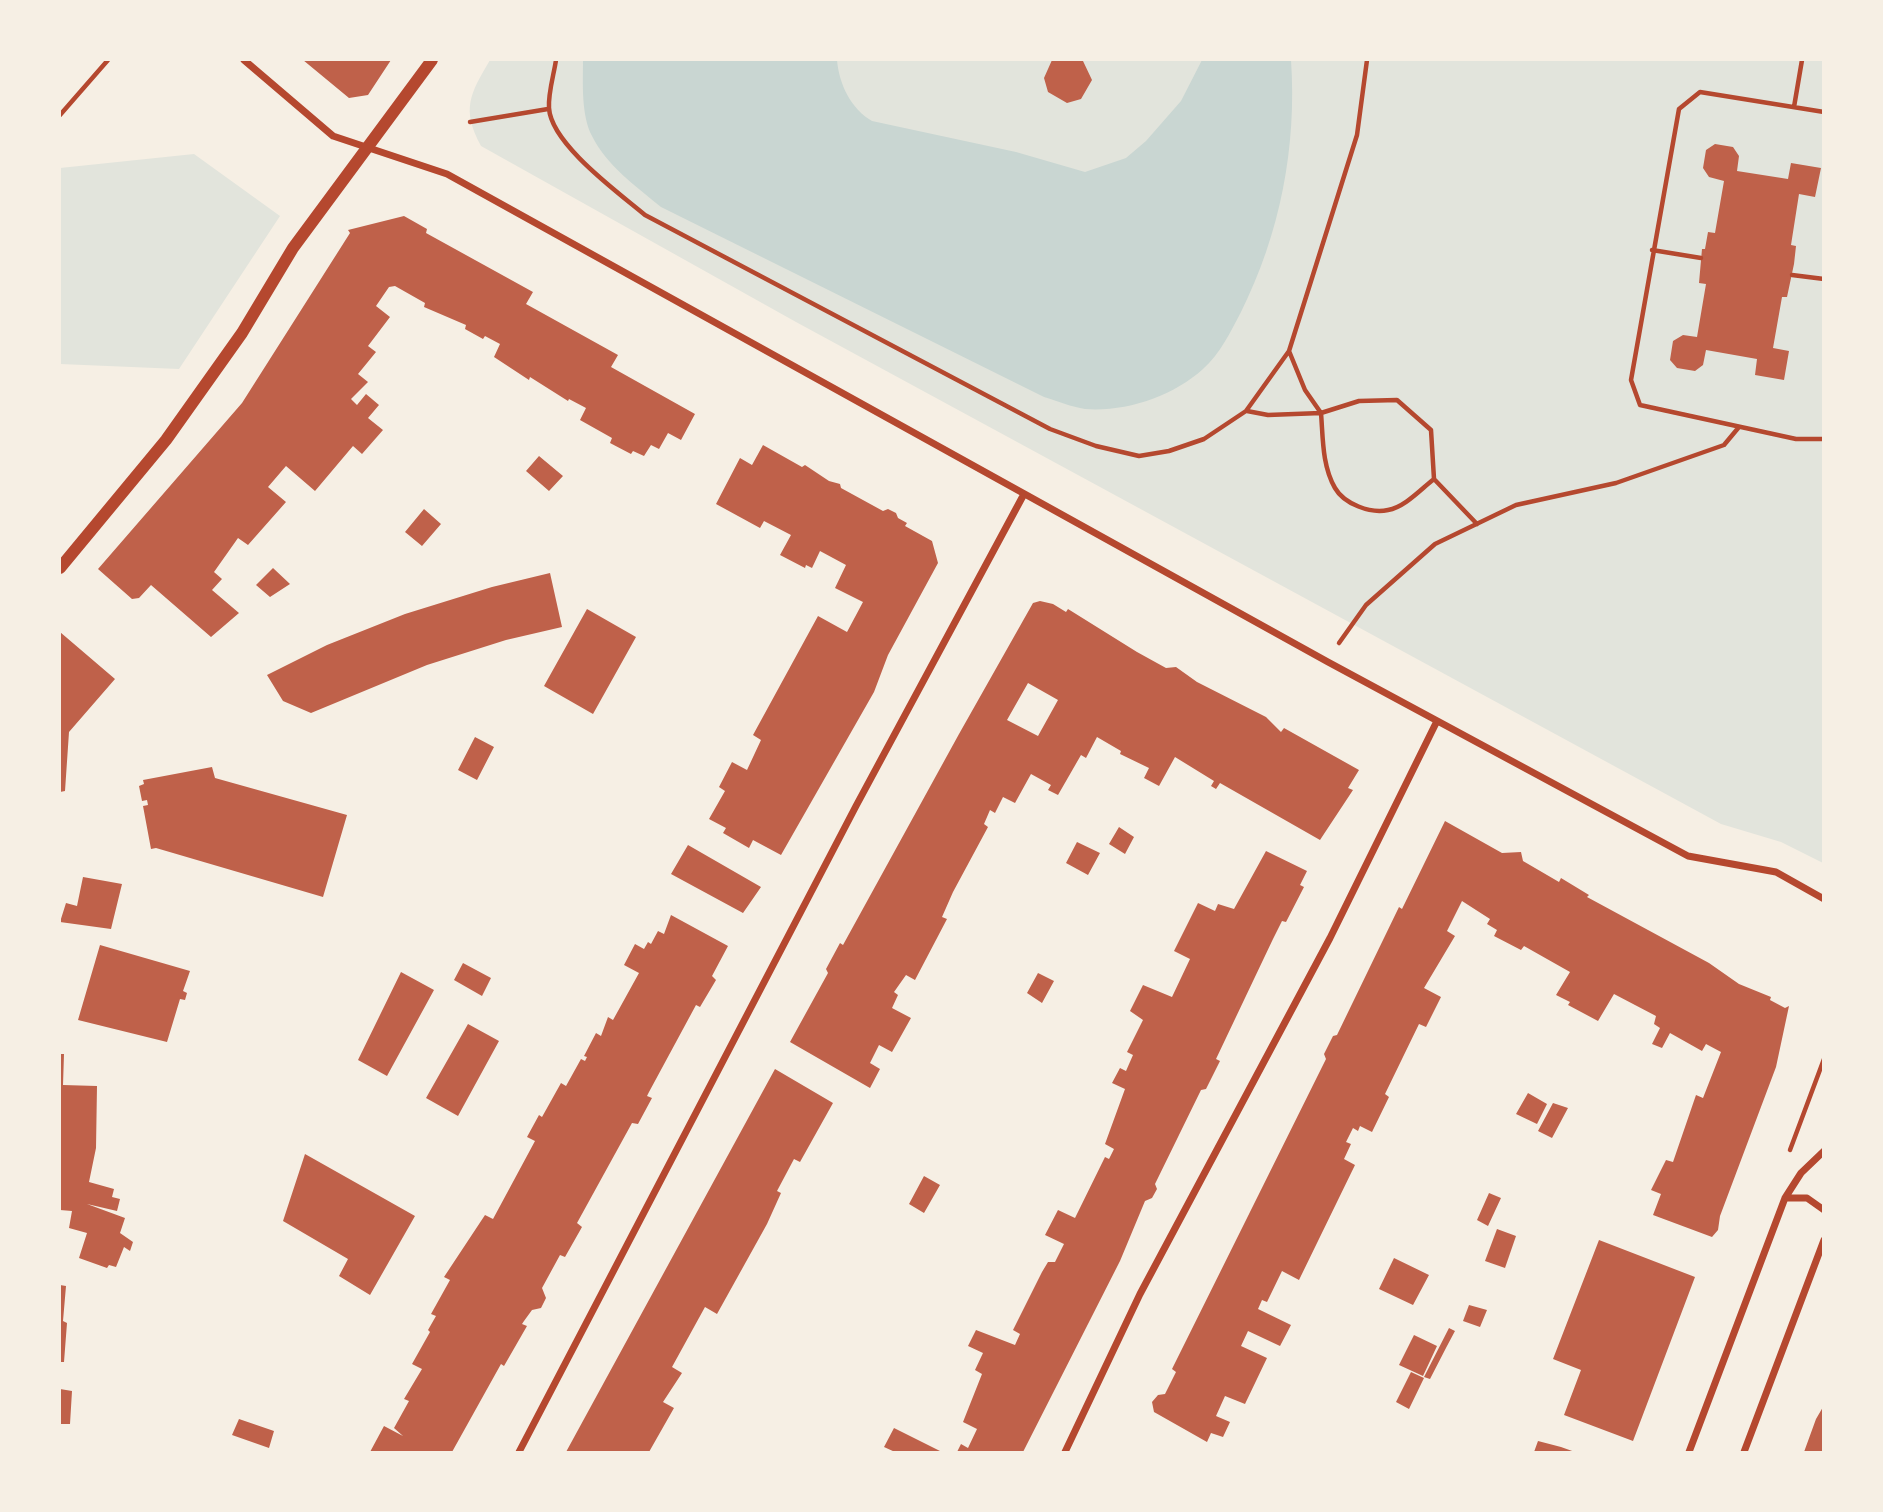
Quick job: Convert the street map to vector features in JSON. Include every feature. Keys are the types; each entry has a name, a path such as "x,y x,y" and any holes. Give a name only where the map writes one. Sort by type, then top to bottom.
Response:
{"street":[{"path":"244,60 333,136 447,174 1328,662 1688,856 1776,872 1824,899"},
{"path":"60,568 166,440 242,333 293,248 432,60"},
{"path":"519,1452 849,818 1024,494"},
{"path":"1065,1452 1140,1294 1330,938 1437,721"},
{"path":"1689,1452 1785,1198 1801,1173 1824,1151"},
{"path":"1785,1198 1807,1198 1824,1210"},
{"path":"1744,1452 1824,1240"}],"path":[{"path":"60,115 108,60"},
{"path":"556,60 548,109 561,136 603,181 645,215 1050,429 1096,446 1139,456 1169,451 1204,439 1246,411 1289,351 1357,135 1367,60"},
{"path":"1794,107 1802,60"},
{"path":"1824,112 1700,92 1679,108 1631,380 1640,405 1796,439 1824,439"},
{"path":"470,122 548,109"},
{"path":"1652,250 1700,258"},
{"path":"1792,275 1824,279"},
{"path":"1289,351 1305,390 1321,413 1324,456 1335,490 1357,507 1388,510 1412,498 1434,479"},
{"path":"1246,411 1268,415 1321,413 1359,401 1397,400 1431,430 1434,479 1477,523"},
{"path":"1328,662 1366,605 1435,544 1516,505 1616,483 1724,445 1739,427"}],"shaded area":[{"path":"490,60 1823,60 1823,863 1781,842 1721,824 796,322 481,146 471,122 470,102"},
{"path":"583,60 837,60 847,95 858,110 872,121 1016,152 1085,172 1126,158 1146,141 1181,101 1202,60 1291,60 1291,125 1283,189 1276,221 1255,282 1225,342 1215,356 1191,379 1163,395 1116,408 1085,409 1044,397 661,207 605,157 592,136 584,109"},
{"path":"194,154 280,216 179,369 60,364 60,168"}],"building":[{"path":"303,60 391,60 368,95 349,98"},
{"path":"1052,60 1085,60 1083,61 1092,80 1081,99 1067,103 1048,92 1044,78"},
{"path":"1715,144 1733,147 1739,156 1737,171 1788,179 1791,163 1821,168 1815,197 1799,194 1791,245 1796,246 1794,264 1787,297 1782,297 1773,348 1789,351 1784,380 1755,375 1757,359 1706,350 1703,365 1695,371 1677,368 1670,360 1673,341 1683,335 1697,337 1706,284 1699,283 1702,249 1705,249 1708,232 1715,233 1724,181 1709,177 1703,168 1706,150"},
{"path":"404,216 427,229 426,233 533,292 526,304 618,355 611,367 695,414 681,440 668,433 659,449 651,445 644,456 633,451 631,454 610,443 612,438 580,420 586,408 569,399 568,401 530,377 529,380 494,357 500,344 485,336 483,339 465,329 466,325 424,307 425,303 395,286 389,287 376,306 390,317 368,346 376,352 358,374 368,382 351,399 357,405 366,394 379,405 368,418 383,430 362,454 353,446 315,491 286,466 268,487 286,502 248,545 238,538 214,572 222,579 212,590 239,613 211,637 151,585 139,598 132,599 98,569 242,403 350,233 348,230"},
{"path":"763,445 802,467 805,465 829,481 840,484 841,488 883,511 888,509 896,513 898,518 907,523 905,526 932,541 938,563 888,655 874,692 781,855 753,840 749,848 723,833 726,828 709,819 725,791 719,787 732,762 747,770 761,740 753,735 818,616 847,632 863,602 835,588 846,565 820,551 812,568 806,565 805,568 780,555 791,535 764,521 760,528 716,504 740,458 752,465"},
{"path":"539,456 563,476 549,491 526,471"},
{"path":"424,509 441,524 422,546 405,532"},
{"path":"273,568 290,584 270,597 256,585"},
{"path":"550,573 562,627 506,640 427,665 311,713 283,701 267,675 327,645 405,614 492,587"},
{"path":"1040,601 1053,604 1066,612 1068,609 1166,668 1176,667 1197,682 1266,717 1281,732 1284,728 1359,770 1348,788 1353,790 1320,840 1220,783 1216,789 1211,786 1214,781 1175,757 1159,786 1144,778 1149,768 1120,754 1121,751 1097,737 1086,758 1081,755 1058,795 1048,790 1051,785 1031,774 1015,803 1003,797 995,813 990,810 984,824 988,827 953,892 942,917 947,919 915,980 906,975 894,992 898,995 892,1008 911,1018 892,1052 879,1045 870,1063 880,1069 870,1088 790,1042 828,973 826,969 840,943 843,945 1033,603","holes":["1028,683 1058,700 1038,736 1007,720"]},
{"path":"587,609 636,637 593,714 544,686"},
{"path":"60,632 115,679 69,732 65,791 60,792"},
{"path":"475,737 494,747 477,780 458,770"},
{"path":"212,767 215,778 347,815 323,897 156,848 151,849 143,806 148,805 147,800 142,801 139,786 144,784 143,780"},
{"path":"1445,821 1502,853 1521,852 1523,861 1559,882 1561,878 1589,895 1587,897 1709,963 1739,984 1771,997 1770,1000 1785,1008 1789,1006 1776,1067 1720,1216 1718,1230 1712,1237 1653,1215 1661,1194 1651,1190 1666,1160 1673,1162 1696,1095 1703,1098 1721,1052 1706,1044 1702,1051 1670,1033 1662,1048 1652,1044 1660,1028 1654,1024 1656,1016 1614,994 1598,1021 1568,1005 1570,1002 1556,995 1570,972 1524,946 1521,950 1494,936 1497,930 1487,924 1490,919 1462,901 1447,931 1455,936 1424,988 1441,997 1426,1027 1419,1024 1385,1094 1389,1097 1372,1132 1360,1126 1358,1131 1353,1128 1346,1142 1351,1144 1344,1159 1355,1165 1299,1280 1282,1271 1267,1302 1262,1300 1258,1309 1291,1325 1280,1346 1248,1331 1241,1346 1267,1358 1245,1404 1225,1396 1216,1416 1230,1422 1223,1437 1211,1433 1207,1442 1154,1412 1152,1402 1158,1395 1165,1394 1176,1372 1172,1369 1326,1059 1324,1054 1333,1036 1337,1035 1399,907 1402,909"},
{"path":"1119,827 1134,837 1125,854 1109,844"},
{"path":"1077,842 1100,853 1088,875 1066,863"},
{"path":"688,845 761,887 743,913 671,874"},
{"path":"1266,851 1307,871 1300,885 1304,887 1286,922 1282,921 1273,939 1216,1059 1220,1061 1206,1089 1201,1090 1155,1184 1157,1189 1152,1198 1145,1201 1120,1261 1023,1452 957,1452 961,1444 968,1448 977,1429 963,1422 982,1374 975,1370 983,1353 968,1346 976,1330 1015,1345 1020,1334 1013,1330 1042,1272 1048,1262 1055,1262 1064,1244 1045,1235 1058,1210 1075,1218 1105,1157 1109,1159 1114,1149 1105,1144 1125,1089 1112,1083 1120,1068 1126,1071 1133,1055 1127,1052 1143,1020 1130,1011 1143,985 1172,997 1190,959 1174,951 1198,903 1215,911 1218,904 1234,909"},
{"path":"83,877 122,884 111,929 60,922 66,903 77,906"},
{"path":"671,915 728,946 712,976 716,980 700,1007 696,1005 647,1096 652,1098 638,1124 632,1123 577,1223 582,1227 565,1257 560,1255 542,1288 546,1298 541,1308 532,1310 522,1324 527,1326 504,1366 501,1364 452,1452 370,1452 384,1426 403,1436 394,1428 409,1401 404,1399 422,1369 412,1364 430,1332 428,1330 436,1316 431,1314 450,1280 444,1277 485,1215 493,1219 535,1141 527,1137 539,1115 542,1117 561,1083 566,1086 581,1059 585,1061 587,1057 584,1056 596,1033 601,1036 608,1017 613,1020 639,973 624,965 635,944 644,949 648,942 651,944 658,931 664,934"},
{"path":"100,945 190,971 183,991 187,993 185,1000 180,999 167,1042 78,1020"},
{"path":"463,963 491,978 482,996 454,980"},
{"path":"401,972 434,990 387,1076 358,1060"},
{"path":"1038,973 1054,981 1042,1003 1027,993"},
{"path":"468,1024 499,1041 458,1116 426,1098"},
{"path":"60,1054 64,1054 63,1085 97,1086 96,1148 89,1182 114,1189 112,1197 120,1199 117,1211 87,1204 125,1218 120,1233 133,1242 130,1251 124,1247 116,1267 109,1265 107,1268 79,1258 87,1233 69,1228 72,1211 60,1210"},
{"path":"775,1069 833,1103 800,1162 794,1159 777,1191 781,1193 767,1224 717,1314 705,1307 672,1367 682,1373 663,1402 674,1408 649,1452 566,1452"},
{"path":"1528,1093 1547,1104 1537,1124 1516,1114"},
{"path":"1553,1103 1568,1108 1552,1138 1538,1131"},
{"path":"305,1154 415,1216 370,1295 339,1276 348,1259 283,1221"},
{"path":"924,1176 940,1185 924,1213 909,1204"},
{"path":"1489,1193 1501,1198 1488,1226 1477,1220"},
{"path":"1497,1229 1516,1236 1505,1268 1485,1261"},
{"path":"1599,1240 1695,1277 1633,1441 1564,1415 1581,1370 1553,1359"},
{"path":"1394,1258 1429,1275 1413,1305 1379,1289"},
{"path":"60,1285 66,1286 64,1362 60,1362"},
{"path":"1469,1305 1487,1310 1480,1327 1463,1321"},
{"path":"1449,1328 1455,1331 1430,1379 1424,1377"},
{"path":"1414,1335 1437,1346 1423,1376 1399,1365"},
{"path":"1411,1372 1424,1378 1409,1409 1396,1402"},
{"path":"60,1389 72,1391 70,1424 60,1424"},
{"path":"1823,1407 1824,1452 1804,1452 1816,1419"},
{"path":"239,1419 274,1431 269,1448 232,1435"},
{"path":"894,1428 942,1452 895,1452 884,1447"},
{"path":"1538,1441 1561,1447 1575,1452 1534,1452"}]}
